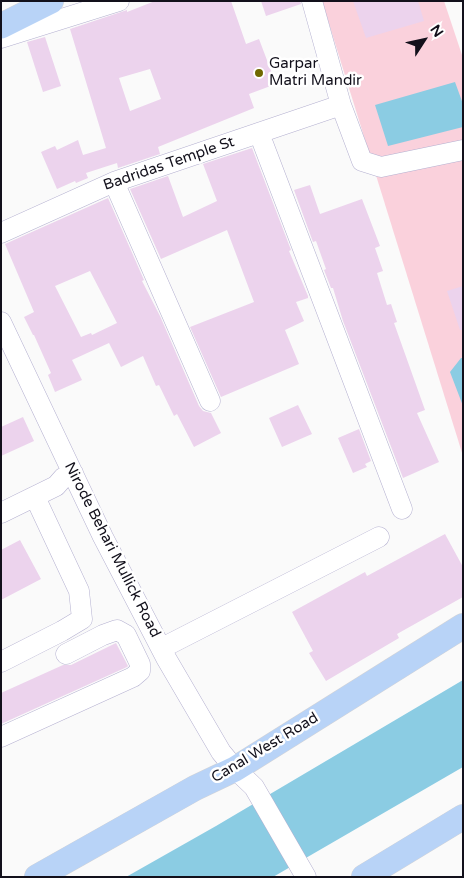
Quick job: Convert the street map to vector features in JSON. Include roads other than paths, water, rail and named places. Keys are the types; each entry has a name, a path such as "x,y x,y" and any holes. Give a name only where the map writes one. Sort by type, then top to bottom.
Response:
{"main road":[{"path":"1,26 51,1"},
{"name":"Canal West Road","path":"37,877 195,788 235,769 463,626"},
{"path":"364,877 463,817"}],"street":[{"path":"1,38 119,1"},
{"path":"312,1 341,105 362,161 381,167 463,150"},
{"name":"Badridas Temple St","path":"1,233 114,182 341,105"},
{"path":"260,133 402,509"},
{"path":"114,182 210,401"},
{"name":"Nirode Behari Mullick Road","path":"1,322 7,350 164,653 220,752 254,787 306,877"},
{"path":"1,513 56,486 66,486 75,478"},
{"path":"1,662 82,619 79,591 35,497"},
{"path":"1,737 133,678 164,653 379,538"},
{"path":"126,635 149,624"},
{"path":"66,654 117,630 126,635 140,664 140,671"}],"water":[{"path":"455,82 463,104 463,127 388,146 375,105"},
{"path":"463,358 463,406 450,372"},
{"path":"463,680 463,767 273,877 126,877 216,826"}],"place":[{"name":"Garpar Matri Mandir","path":"259,73"}]}
